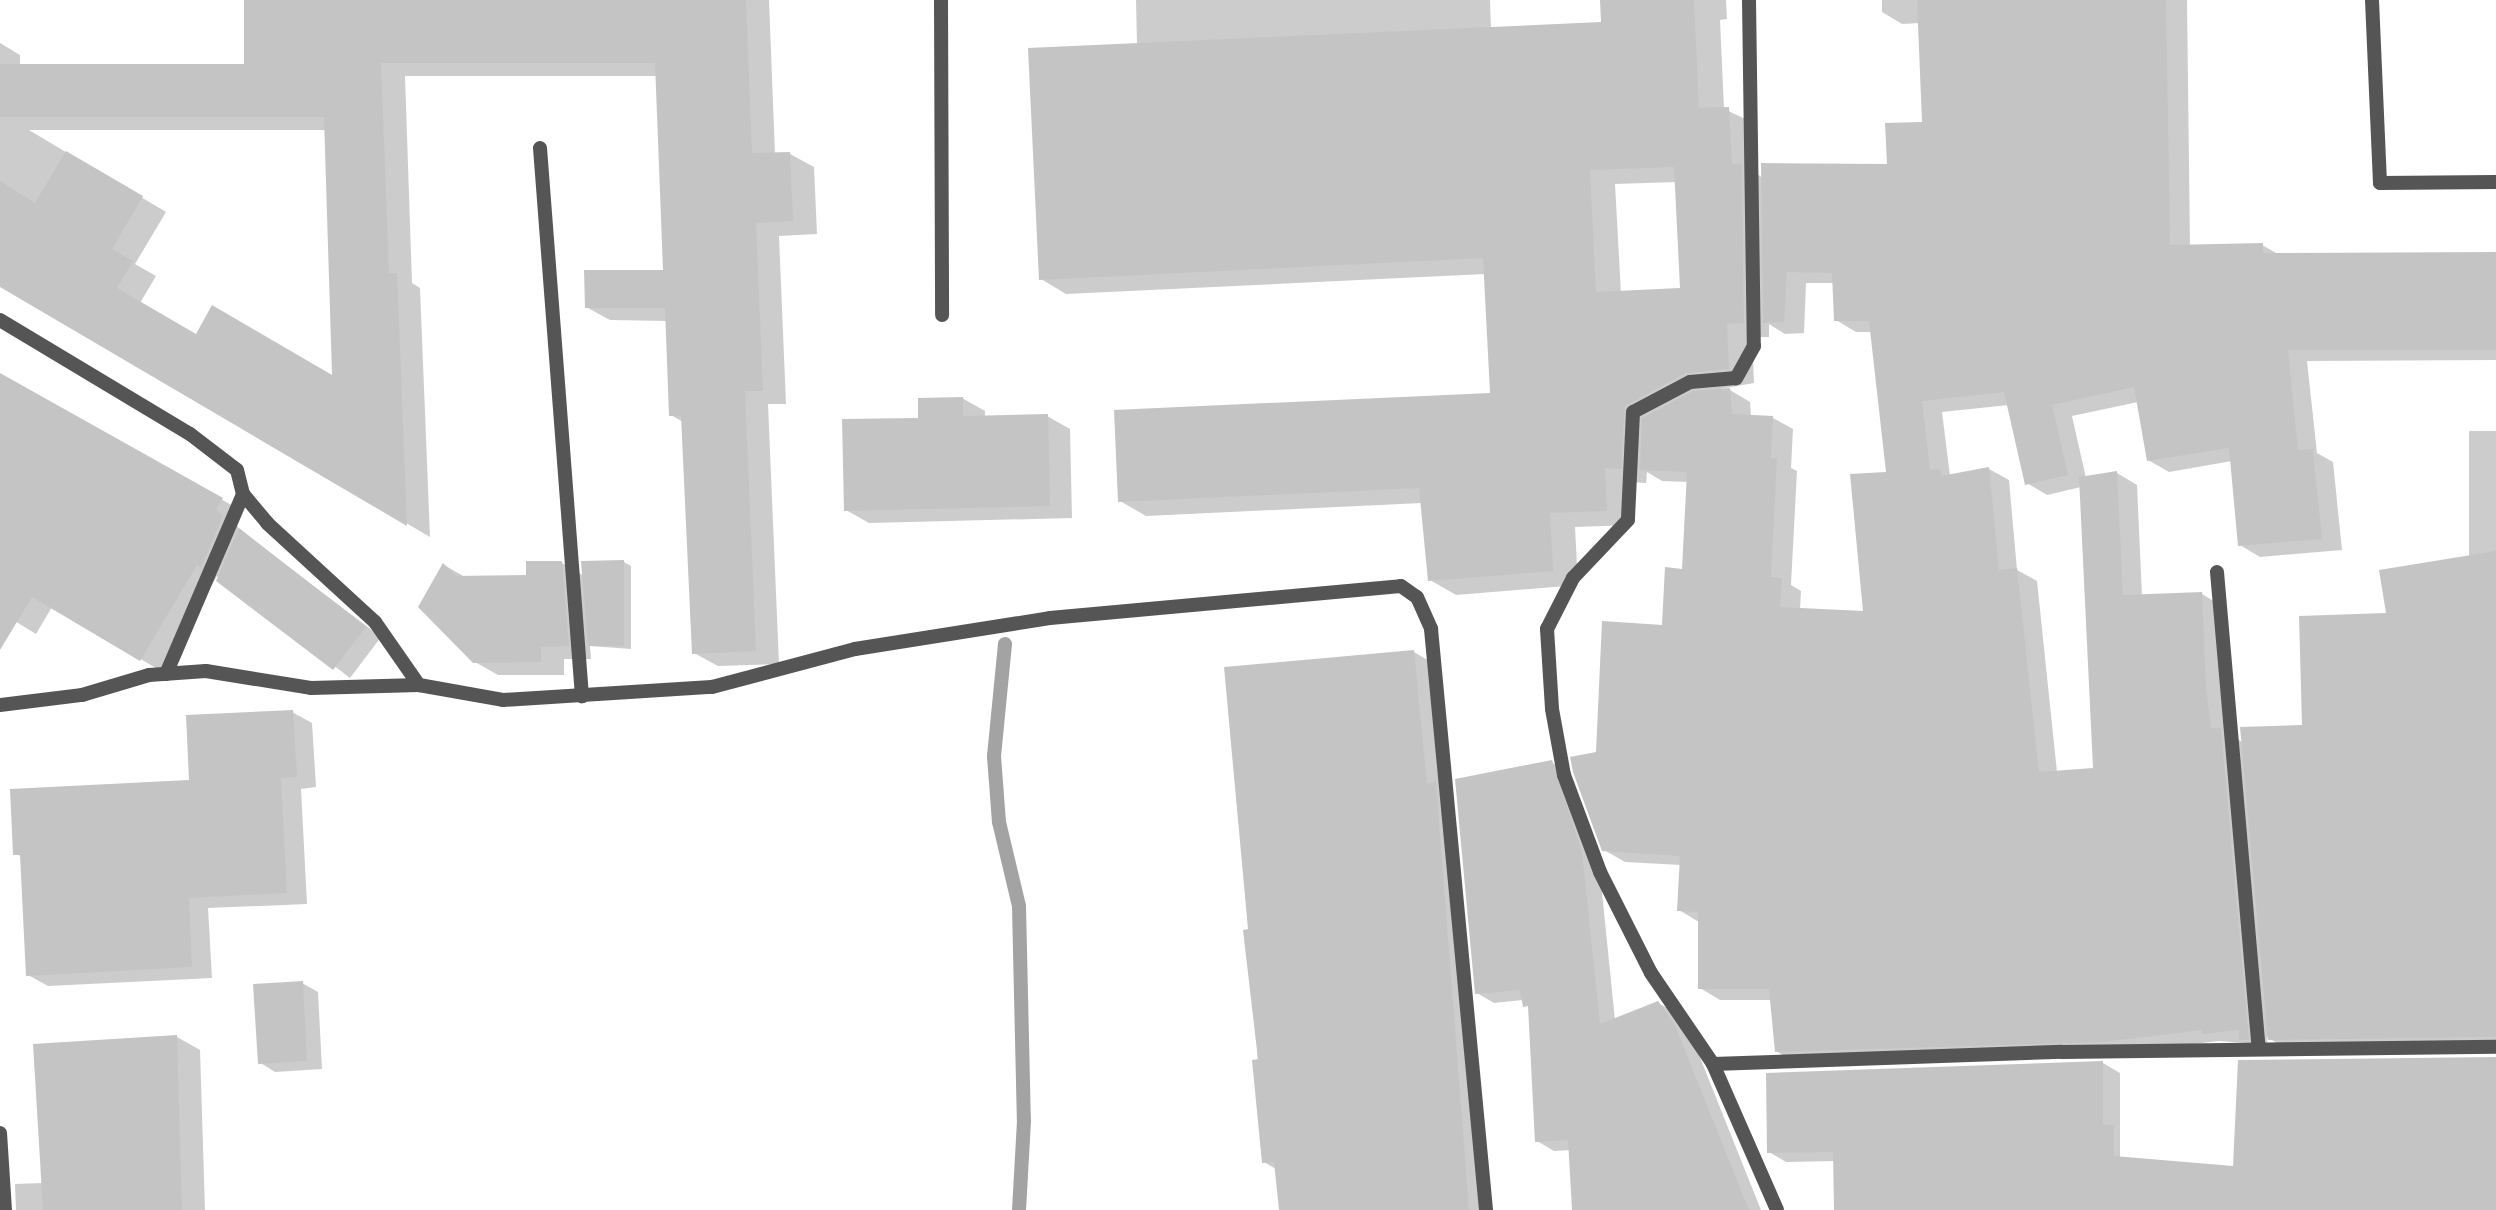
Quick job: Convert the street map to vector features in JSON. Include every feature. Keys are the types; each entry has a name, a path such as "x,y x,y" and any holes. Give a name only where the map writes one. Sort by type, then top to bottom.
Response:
{"street":[{"path":"941,0 942,315"},
{"path":"1749,0 1754,346 1736,378 1690,382 1633,412 1628,520 1573,578 1547,629 1552,709 1564,775 1600,872 1651,973 1713,1064 1777,1210"},
{"path":"2372,0 2380,183 2496,182"},
{"path":"540,148 582,696"},
{"path":"0,320 190,433 237,470 243,494 267,523 375,622 419,685"},
{"path":"166,674 243,494"},
{"path":"2217,572 2259,1048"},
{"path":"0,705 82,695 166,674 206,671 311,688 419,685 503,700 712,687 855,649 1050,618 1401,586 1417,597 1432,629 1486,1210"},
{"path":"1713,1064 2259,1048 2496,1047"},
{"path":"0,1133 5,1210"}],"building":[{"path":"244,0 746,0 752,153 790,152 793,221 756,223 763,391 745,391 756,651 692,654 681,416 669,416 665,308 585,308 584,270 663,270 655,63 381,63 389,273 397,273 407,526 0,287 0,181 35,203 66,151 143,196 112,249 133,261 117,288 196,334 212,305 332,375 324,117 0,117 0,64 244,64"},
{"path":"1600,0 1694,0 1699,108 1729,107 1732,164 1742,164 1744,323 1727,324 1729,369 1686,373 1625,406 1621,469 1605,468 1607,511 1550,513 1553,571 1428,581 1419,488 1118,502 1114,410 1490,393 1483,258 1039,280 1028,48 1601,22","holes":["1674,167 1680,288 1596,292 1590,170"]},
{"path":"1917,0 2166,0 2170,245 2263,243 2263,253 2496,252 2496,350 2288,350 2298,450 2313,449 2322,539 2238,546 2229,448 2147,461 2134,387 2052,405 2068,475 2025,485 2004,392 1922,401 1930,470 1940,469 1941,476 1989,467 1999,570 2017,568 2039,772 2093,768 2079,477 2117,471 2123,595 2202,592 2206,687 2211,728 2221,728 2249,1040 2239,1040 2239,1030 2202,1034 2202,1030 2103,1042 1775,1052 1769,989 1698,989 1698,912 1677,911 1680,856 1602,851 1573,772 1570,757 1596,752 1602,621 1662,625 1665,567 1682,569 1687,472 1640,470 1642,418 1693,391 1730,388 1732,414 1773,416 1771,458 1777,458 1771,577 1782,578 1780,607 1863,611 1850,474 1886,472 1869,321 1834,321 1832,273 1787,272 1784,322 1763,323 1761,163 1887,164 1885,123 1922,122"},
{"path":"0,373 223,498 216,510 223,516 201,568 197,565 140,661 32,597 0,650"},
{"path":"963,397 963,416 1048,414 1050,506 844,511 842,419 918,418 918,398"},
{"path":"239,528 366,627 333,670 216,581"},
{"path":"2496,551 2496,1037 2268,1040 2240,727 2302,725 2299,616 2386,613 2379,570"},
{"path":"624,560 624,646 588,646 581,561"},
{"path":"526,561 562,561 569,646 541,647 541,662 473,663 418,607 443,563 456,576 526,575"},
{"path":"1414,650 1427,784 1436,782 1469,1210 1279,1210 1274,1162 1262,1163 1252,1060 1258,1059 1243,930 1248,929 1224,667"},
{"path":"293,710 297,777 281,778 287,893 189,898 192,967 26,976 20,855 13,855 10,789 189,780 186,715"},
{"path":"1552,760 1582,852 1600,1024 1658,1001 1674,1023 1749,1210 1572,1210 1568,1140 1535,1142 1528,1006 1523,1007 1520,990 1475,994 1455,779"},
{"path":"303,981 307,1061 258,1064 253,984"},
{"path":"177,1035 182,1210 43,1210 33,1044"},
{"path":"2496,1057 2496,1210 1834,1210 1833,1152 1767,1153 1766,1073 2103,1061 2103,1125 2114,1125 2114,1156 2233,1166 2238,1060"}],"waterway":[{"path":"1005,644 994,756 999,822 1019,906 1024,1121 1019,1210"}]}
